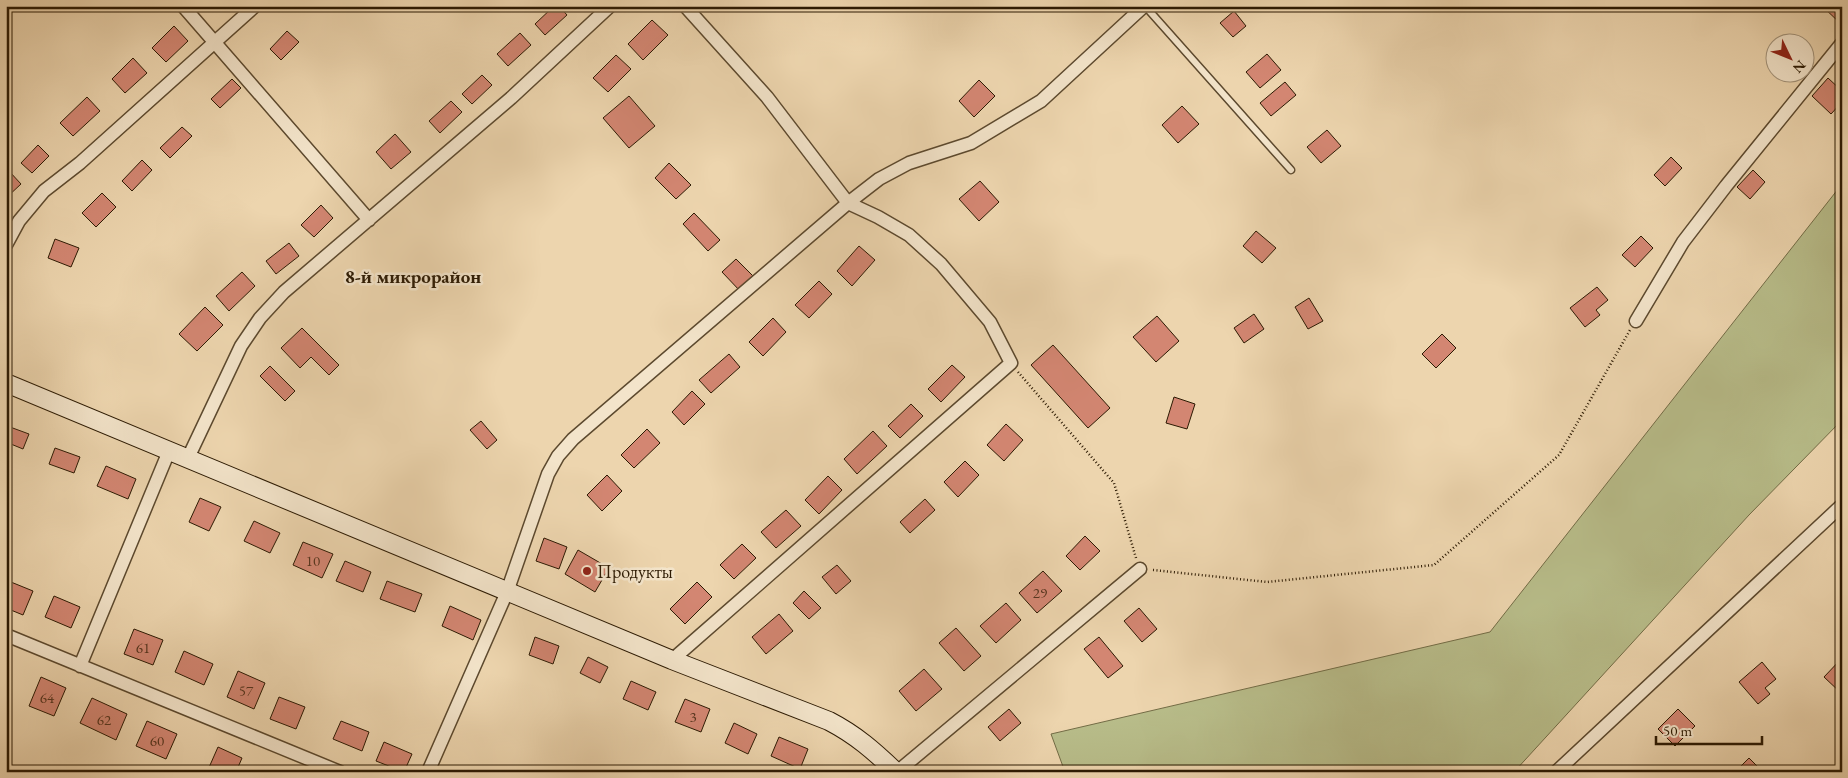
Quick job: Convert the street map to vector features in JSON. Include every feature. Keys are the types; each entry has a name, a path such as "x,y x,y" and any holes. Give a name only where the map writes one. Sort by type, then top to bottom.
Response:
{"street":[{"path":"183,6 369,220"},
{"path":"6,245 19,221 44,191 80,163 255,6"},
{"path":"188,458 241,346 260,318 284,292 511,98 610,6"},
{"path":"672,660 1011,363 990,322 942,264 909,236 878,217 848,202 767,97 684,6"},
{"path":"428,772 507,592 548,474 558,456 573,439 848,202 878,179 908,163 971,143 1041,101 1144,6"},
{"path":"1636,321 1683,242 1842,43"},
{"path":"6,383 672,660 829,721 849,731 861,740 896,772 1140,569"},
{"path":"80,666 168,450"},
{"path":"1556,772 1842,505"},
{"path":"6,635 340,772"}],"lane":[{"path":"1144,6 1291,170"}],"path":[{"path":"1011,363 1114,483 1140,569 1266,582 1434,565 1559,455 1636,321"}],"green space":[{"path":"1842,184 1842,420 1749,515 1514,772 1065,772 1051,734 1490,632"}],"building":[{"path":"554,6 559,6 567,15 545,35 535,24"},
{"path":"1822,6 1839,6 1842,9 1842,23 1841,24"},
{"path":"1234,11 1246,26 1233,37 1220,23"},
{"path":"652,20 668,35 643,60 628,44"},
{"path":"174,26 188,41 166,62 152,48"},
{"path":"287,31 299,42 281,60 270,49"},
{"path":"520,33 531,45 508,66 497,54"},
{"path":"1267,54 1281,70 1260,88 1246,72"},
{"path":"616,55 631,69 608,92 593,78"},
{"path":"133,58 147,73 125,93 112,79"},
{"path":"482,75 492,85 472,104 462,94"},
{"path":"1828,78 1842,91 1842,102 1831,114 1812,96"},
{"path":"232,79 241,88 220,108 211,99"},
{"path":"979,80 995,96 974,117 959,101"},
{"path":"1285,82 1296,95 1271,116 1260,103"},
{"path":"629,96 655,126 629,148 603,118"},
{"path":"87,97 100,111 73,136 60,123"},
{"path":"451,101 462,112 440,133 429,121"},
{"path":"1182,106 1199,124 1178,143 1162,125"},
{"path":"182,127 192,136 170,158 160,148"},
{"path":"1327,130 1341,146 1321,163 1307,147"},
{"path":"395,134 411,152 391,169 376,152"},
{"path":"38,145 49,156 32,173 21,163"},
{"path":"1671,157 1682,168 1665,186 1654,175"},
{"path":"142,160 152,170 132,191 122,181"},
{"path":"669,163 691,185 676,199 655,178"},
{"path":"1753,170 1765,182 1750,199 1737,187"},
{"path":"9,171 21,184 6,198 6,174"},
{"path":"980,181 999,202 979,221 959,199"},
{"path":"102,193 116,207 96,227 82,213"},
{"path":"321,205 333,218 314,237 301,225"},
{"path":"694,213 720,240 708,251 683,224"},
{"path":"1256,231 1276,248 1262,263 1243,246"},
{"path":"1641,236 1653,248 1635,267 1622,255"},
{"path":"55,239 79,248 71,267 48,258"},
{"path":"289,243 299,256 276,274 266,261"},
{"path":"859,246 875,260 852,286 837,271"},
{"path":"736,259 755,278 741,292 722,272"},
{"path":"242,272 255,286 229,311 216,296"},
{"path":"819,281 832,294 809,318 795,305"},
{"path":"1597,287 1608,300 1596,310 1600,315 1585,327 1570,308"},
{"path":"1309,298 1323,321 1308,329 1295,307"},
{"path":"205,307 223,325 197,351 179,334"},
{"path":"1254,314 1264,329 1244,343 1234,328"},
{"path":"1157,316 1179,341 1156,362 1133,337"},
{"path":"773,318 786,332 763,356 749,342"},
{"path":"302,328 339,365 329,375 311,357 300,368 281,348"},
{"path":"1442,334 1456,348 1436,368 1422,354"},
{"path":"1053,345 1110,408 1088,428 1031,365"},
{"path":"729,354 740,367 711,393 699,380"},
{"path":"952,365 965,377 941,402 928,389"},
{"path":"270,366 295,391 285,401 260,376"},
{"path":"692,391 705,404 684,425 672,412"},
{"path":"1174,397 1195,404 1187,429 1166,423"},
{"path":"911,404 923,416 900,438 888,426"},
{"path":"481,421 497,440 487,449 470,430"},
{"path":"1006,424 1023,440 1004,461 987,445"},
{"path":"10,427 29,434 23,449 6,442"},
{"path":"647,429 660,443 634,468 621,455"},
{"path":"873,431 887,446 857,474 844,459"},
{"path":"55,448 80,457 74,473 49,464"},
{"path":"965,461 979,475 958,497 944,482"},
{"path":"106,466 136,479 128,499 97,486"},
{"path":"607,475 622,491 602,511 587,495"},
{"path":"828,476 842,490 819,514 805,500"},
{"path":"200,498 221,507 209,531 189,522"},
{"path":"925,499 935,510 910,533 900,522"},
{"path":"786,510 801,526 776,548 761,532"},
{"path":"254,521 280,533 270,553 244,541"},
{"path":"1085,536 1100,551 1080,570 1066,556"},
{"path":"544,538 567,547 559,569 536,561"},
{"path":"303,542 333,554 322,578 293,565"},
{"path":"742,544 756,558 734,579 720,565"},
{"name":"Продукты","path":"578,550 609,568 595,592 565,574"},
{"path":"345,561 371,572 363,592 336,581"},
{"path":"837,565 851,581 836,594 822,577"},
{"path":"1043,571 1062,591 1037,613 1019,593"},
{"path":"6,580 33,591 23,615 6,608"},
{"path":"387,581 422,594 415,612 380,599"},
{"path":"697,582 712,597 685,624 670,609"},
{"path":"804,591 821,608 809,619 793,603"},
{"path":"54,596 80,607 71,628 45,617"},
{"path":"1006,603 1021,620 996,643 980,626"},
{"path":"450,606 481,620 473,640 442,626"},
{"path":"1139,608 1157,629 1142,642 1124,621"},
{"path":"779,614 793,631 766,654 752,637"},
{"path":"956,628 981,656 964,671 939,643"},
{"path":"134,629 163,640 153,665 124,654"},
{"path":"535,637 559,646 553,664 529,655"},
{"path":"1099,637 1123,666 1108,678 1084,649"},
{"path":"184,651 213,664 204,685 175,672"},
{"path":"588,657 608,667 600,683 580,673"},
{"path":"1842,658 1842,693 1841,693 1824,677"},
{"path":"1762,662 1776,679 1765,688 1770,694 1758,704 1739,682"},
{"path":"924,669 942,689 916,711 899,691"},
{"path":"238,671 265,683 254,709 227,697"},
{"path":"41,677 66,688 54,716 29,706"},
{"path":"631,681 656,692 648,710 623,699"},
{"path":"279,697 305,707 296,729 270,719"},
{"path":"92,698 127,714 116,740 80,723"},
{"path":"685,699 710,709 701,732 675,722"},
{"path":"1009,709 1021,723 1000,741 988,727"},
{"path":"1678,709 1695,726 1675,746 1658,729"},
{"path":"147,721 177,734 166,759 136,746"},
{"path":"341,721 369,732 362,751 333,739"},
{"path":"734,723 757,734 748,754 725,743"},
{"path":"779,737 808,749 800,769 771,756"},
{"path":"384,742 412,754 404,772 376,761"},
{"path":"218,747 242,758 236,772 207,772"},
{"path":"1749,758 1761,770 1759,772 1735,772"}],"place":[{"name":"Продукты","path":"587,571"}],"district":[{"name":"8-й микрорайон","path":"413,276"}]}
